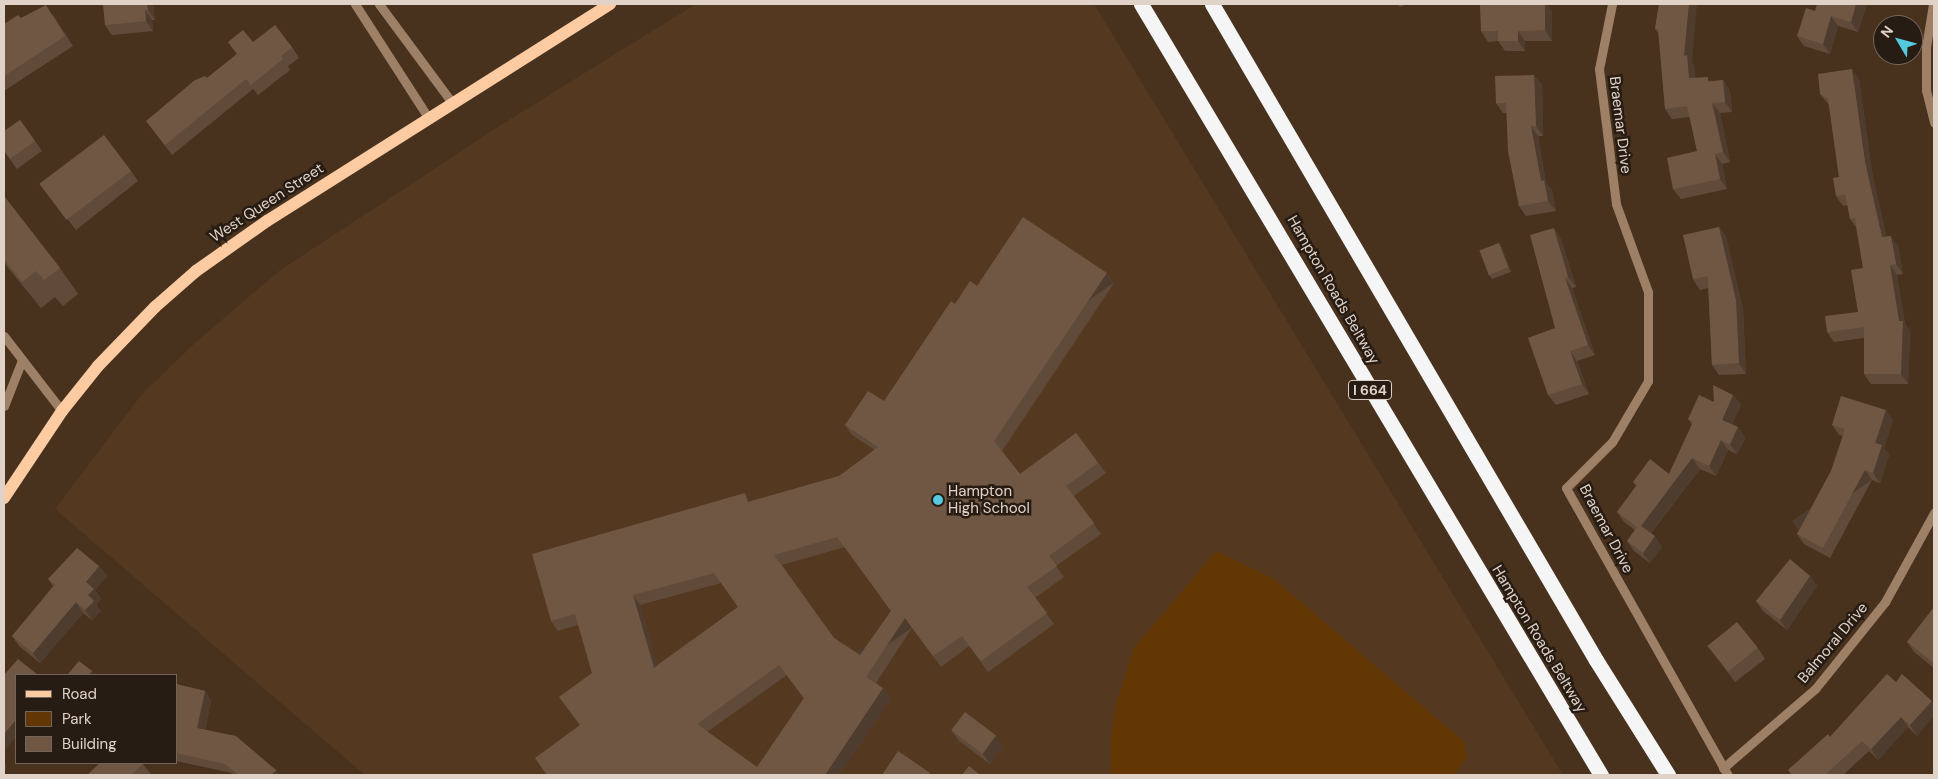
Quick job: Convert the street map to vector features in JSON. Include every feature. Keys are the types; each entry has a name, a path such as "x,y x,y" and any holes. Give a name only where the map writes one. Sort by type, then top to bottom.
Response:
{"highway":[{"name":"Hampton Roads Beltway","path":"1141,4 1601,775"},
{"path":"1212,4 1596,660 1668,775"}],"main road":[{"name":"West Queen Street","path":"4,498 62,411 127,335 196,271 260,226 610,4"}],"street":[{"path":"355,4 429,119"},
{"path":"379,4 453,104"},
{"name":"Braemar Drive","path":"1612,4 1599,69 1616,204 1648,292 1648,381 1612,442 1566,488 1725,772"},
{"path":"1933,4 1926,47 1926,90 1934,123"},
{"path":"4,336 62,411"},
{"path":"4,406 22,360"},
{"name":"Balmoral Drive","path":"1725,772 1814,690 1885,602 1934,512"}],"shaded area":[{"name":"Hampton High School","path":"696,4 1094,4 1563,775 365,775 55,509 142,394 196,342 279,271 507,121"}],"green space":[{"path":"1216,551 1274,579 1464,742 1467,758 1454,775 1111,775 1111,735 1116,704 1134,648"}],"building":[{"path":"103,4 147,4 148,10 145,10 146,21 105,25"},
{"path":"1545,4 1545,30 1518,31 1518,41 1498,41 1498,31 1481,31 1480,5"},
{"path":"1659,4 1689,4 1684,56 1687,55 1689,78 1708,77 1708,82 1723,80 1725,102 1712,103 1723,152 1715,154 1720,179 1673,189 1667,158 1697,151 1687,106 1665,109 1658,29 1655,29"},
{"path":"1817,4 1856,4 1851,22 1831,16 1823,44 1797,36 1806,8 1815,11"},
{"path":"46,5 65,36 4,76 4,24 18,15 21,18"},
{"path":"275,25 292,47 281,56 283,59 251,85 246,79 165,145 146,121 195,80 205,76 207,78 237,54 228,42 243,30 253,42"},
{"path":"1852,69 1865,162 1882,237 1891,236 1896,264 1890,265 1899,321 1903,321 1901,374 1864,374 1864,327 1827,332 1825,316 1858,312 1851,270 1863,268 1855,218 1850,219 1845,194 1836,196 1833,178 1839,177 1828,99 1820,94 1818,74"},
{"path":"1534,75 1536,126 1531,126 1541,181 1544,180 1548,201 1519,206 1508,151 1506,103 1496,103 1495,76"},
{"path":"20,120 35,141 10,159 4,150 4,131"},
{"path":"104,135 131,171 66,220 39,184"},
{"path":"4,196 60,268 44,280 36,271 22,282 4,259"},
{"name":"Hampton High School","path":"1023,217 1107,273 994,441 1020,474 1076,433 1098,463 1066,486 1094,523 1049,556 1057,566 1027,587 1047,613 981,661 962,636 933,656 905,618 866,677 883,688 825,775 547,775 535,758 580,725 559,697 592,673 575,614 551,621 532,554 745,493 748,502 839,476 878,447 845,425 868,391 884,401 951,301 955,304 970,281 977,286","holes":["837,537 891,611 860,655 834,638 774,555","714,573 738,607 654,668 633,595","779,665 804,698 757,767 697,724"]},
{"path":"1719,227 1736,300 1739,363 1712,365 1708,276 1693,279 1683,235"},
{"path":"1554,228 1568,277 1565,278 1588,345 1570,351 1582,384 1548,395 1528,338 1555,328 1530,235"},
{"path":"1499,243 1508,267 1489,275 1479,251"},
{"path":"1713,385 1733,395 1722,420 1738,427 1730,444 1721,440 1709,466 1692,458 1641,526 1655,536 1643,553 1627,541 1637,527 1617,512 1637,485 1633,482 1650,459 1669,474 1693,422 1688,419 1699,395 1714,402"},
{"path":"1841,396 1886,410 1875,443 1882,445 1873,473 1865,470 1823,548 1797,534 1831,471 1845,429 1832,425"},
{"path":"77,548 99,566 86,582 94,589 88,595 94,601 85,610 76,602 33,653 12,636 55,585 48,579"},
{"path":"1790,559 1810,576 1780,620 1756,601"},
{"path":"1934,607 1934,663 1907,642"},
{"path":"1737,622 1758,648 1728,672 1707,646"},
{"path":"18,659 37,674 15,674 15,721 4,734 4,675"},
{"path":"79,661 92,671 90,674 68,674"},
{"path":"1887,674 1896,682 1902,674 1932,701 1910,725 1901,717 1871,749 1862,741 1827,773 1829,775 1793,775 1788,770 1828,734 1830,737"},
{"path":"178,684 205,691 197,728 236,736 276,770 271,775 239,775 225,764 178,753"},
{"path":"965,712 996,735 982,754 951,730"},
{"path":"898,751 930,773 928,775 882,775"},
{"path":"99,764 143,764 131,775 87,775"},
{"path":"969,766 980,775 962,775"}],"place":[{"name":"Hampton High School","path":"938,500"}]}
